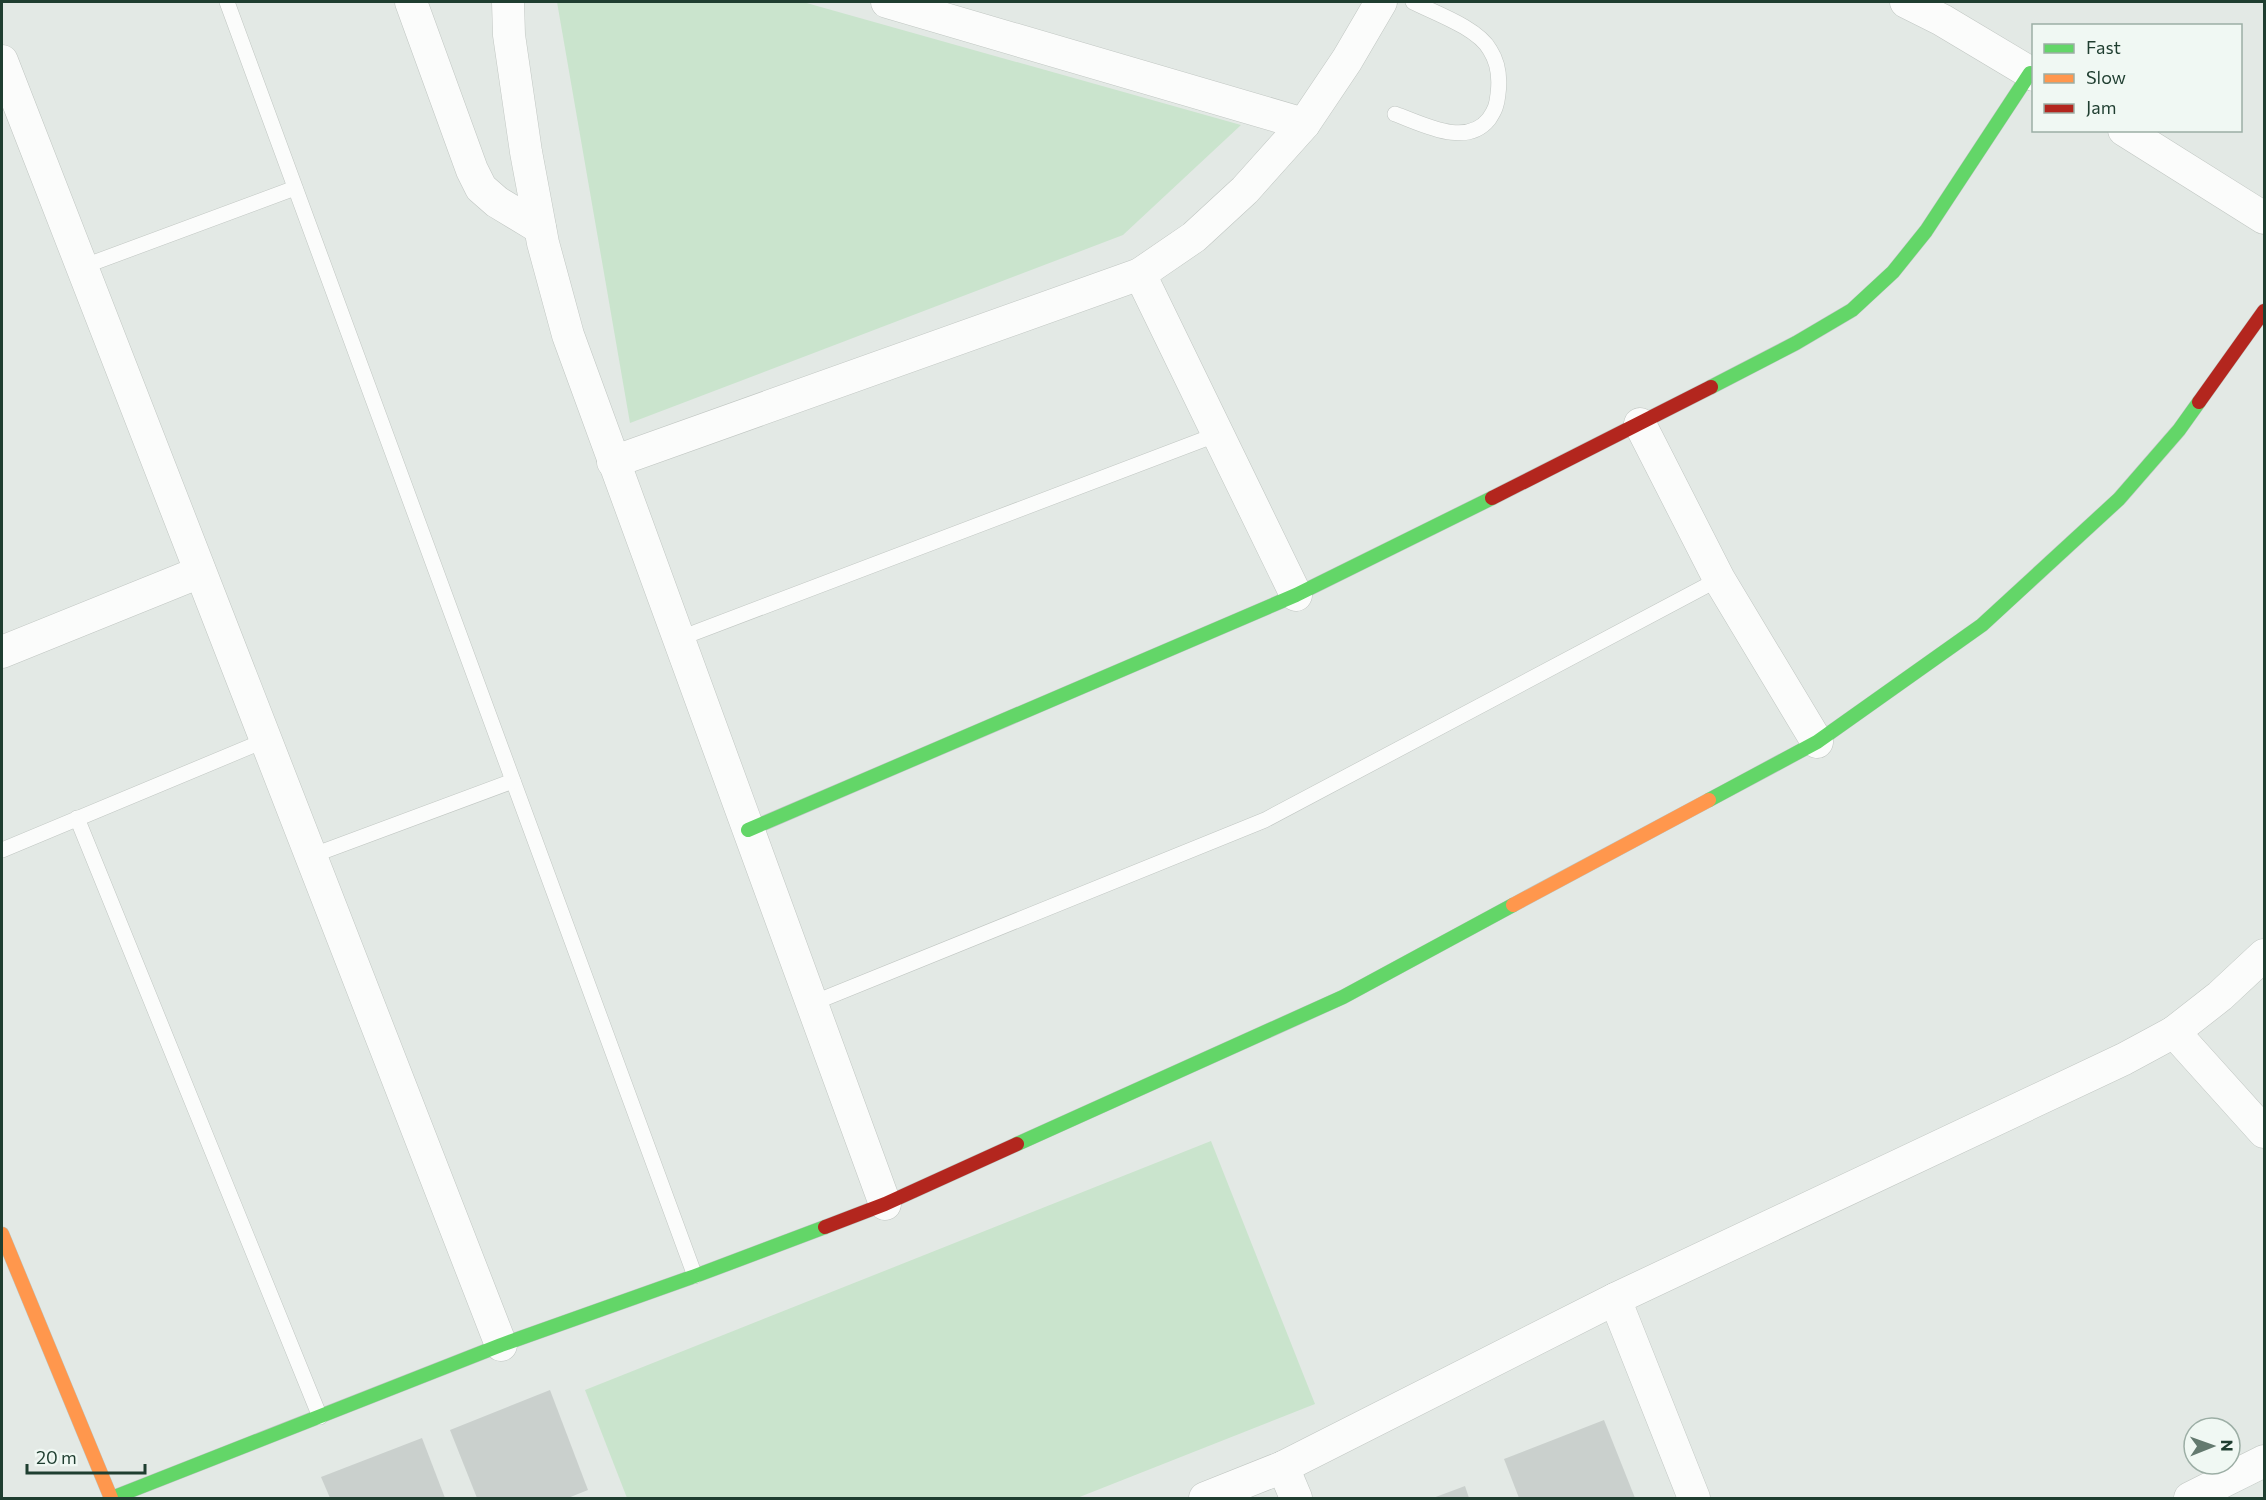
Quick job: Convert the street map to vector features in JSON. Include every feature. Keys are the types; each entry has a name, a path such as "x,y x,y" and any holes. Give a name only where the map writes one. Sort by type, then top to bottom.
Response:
{"street":[{"path":"411,2 472,170 481,188 497,202 540,228"},
{"path":"508,2 509,35 526,152 540,228 568,335 885,1204"},
{"path":"886,2 1304,124"},
{"path":"613,462 1140,274 1194,237 1245,190 1304,124 1347,60 1381,2"},
{"path":"748,830 1296,595 1796,344 1852,309 1893,272 1926,231 2032,74 1942,20 1906,2"},
{"path":"2,61 501,1345"},
{"path":"2127,132 2265,218"},
{"path":"1140,274 1296,595"},
{"path":"2,1234 111,1498 501,1345 695,1276 885,1204 1343,997 1817,742 1982,625 2119,499 2179,430 2265,311"},
{"path":"1640,424 1719,579 1817,742"},
{"path":"2,652 200,572"},
{"path":"1204,1498 1283,1467 1615,1299 2124,1059 2174,1032 2220,996 2265,955"},
{"path":"2174,1032 2265,1132"},
{"path":"1615,1299 1694,1498"},
{"path":"2190,1498 2265,1461"},
{"path":"1283,1467 1296,1498"}],"lane":[{"path":"227,2 695,1276"},
{"path":"1395,114 1451,133 1467,133 1482,128 1497,108 1500,75 1490,49 1475,34 1413,2"},
{"path":"82,267 295,188"},
{"path":"678,639 1218,434"},
{"path":"813,1004 1264,820 1719,579"},
{"path":"2,850 266,740"},
{"path":"311,856 513,781"},
{"path":"77,818 320,1417"}],"green space":[{"path":"557,2 803,2 1241,125 1123,235 630,423"},
{"path":"1211,1141 1315,1404 1077,1498 627,1498 585,1390"}],"building":[{"path":"550,1390 588,1490 568,1498 477,1498 450,1430"},
{"path":"1604,1420 1635,1498 1519,1498 1504,1459"},
{"path":"422,1438 445,1498 330,1498 321,1477"},
{"path":"1465,1486 1469,1498 1433,1498"}],"traffic: fast":[{"path":"1711,387 1796,343 1852,310 1893,272 1926,231 2030,73"},
{"path":"1709,800 1817,742 1982,625 2119,499 2179,430 2199,402"},
{"path":"748,830 1296,595 1492,498"},
{"path":"1017,1144 1343,997 1513,905"},
{"path":"112,1498 501,1345 825,1227"}],"traffic: slow":[{"path":"1513,905 1709,800"},
{"path":"2,1234 111,1498"}],"traffic: jam":[{"path":"2199,402 2264,311"},
{"path":"1492,498 1711,387"},
{"path":"825,1227 885,1204 1017,1144"}]}
